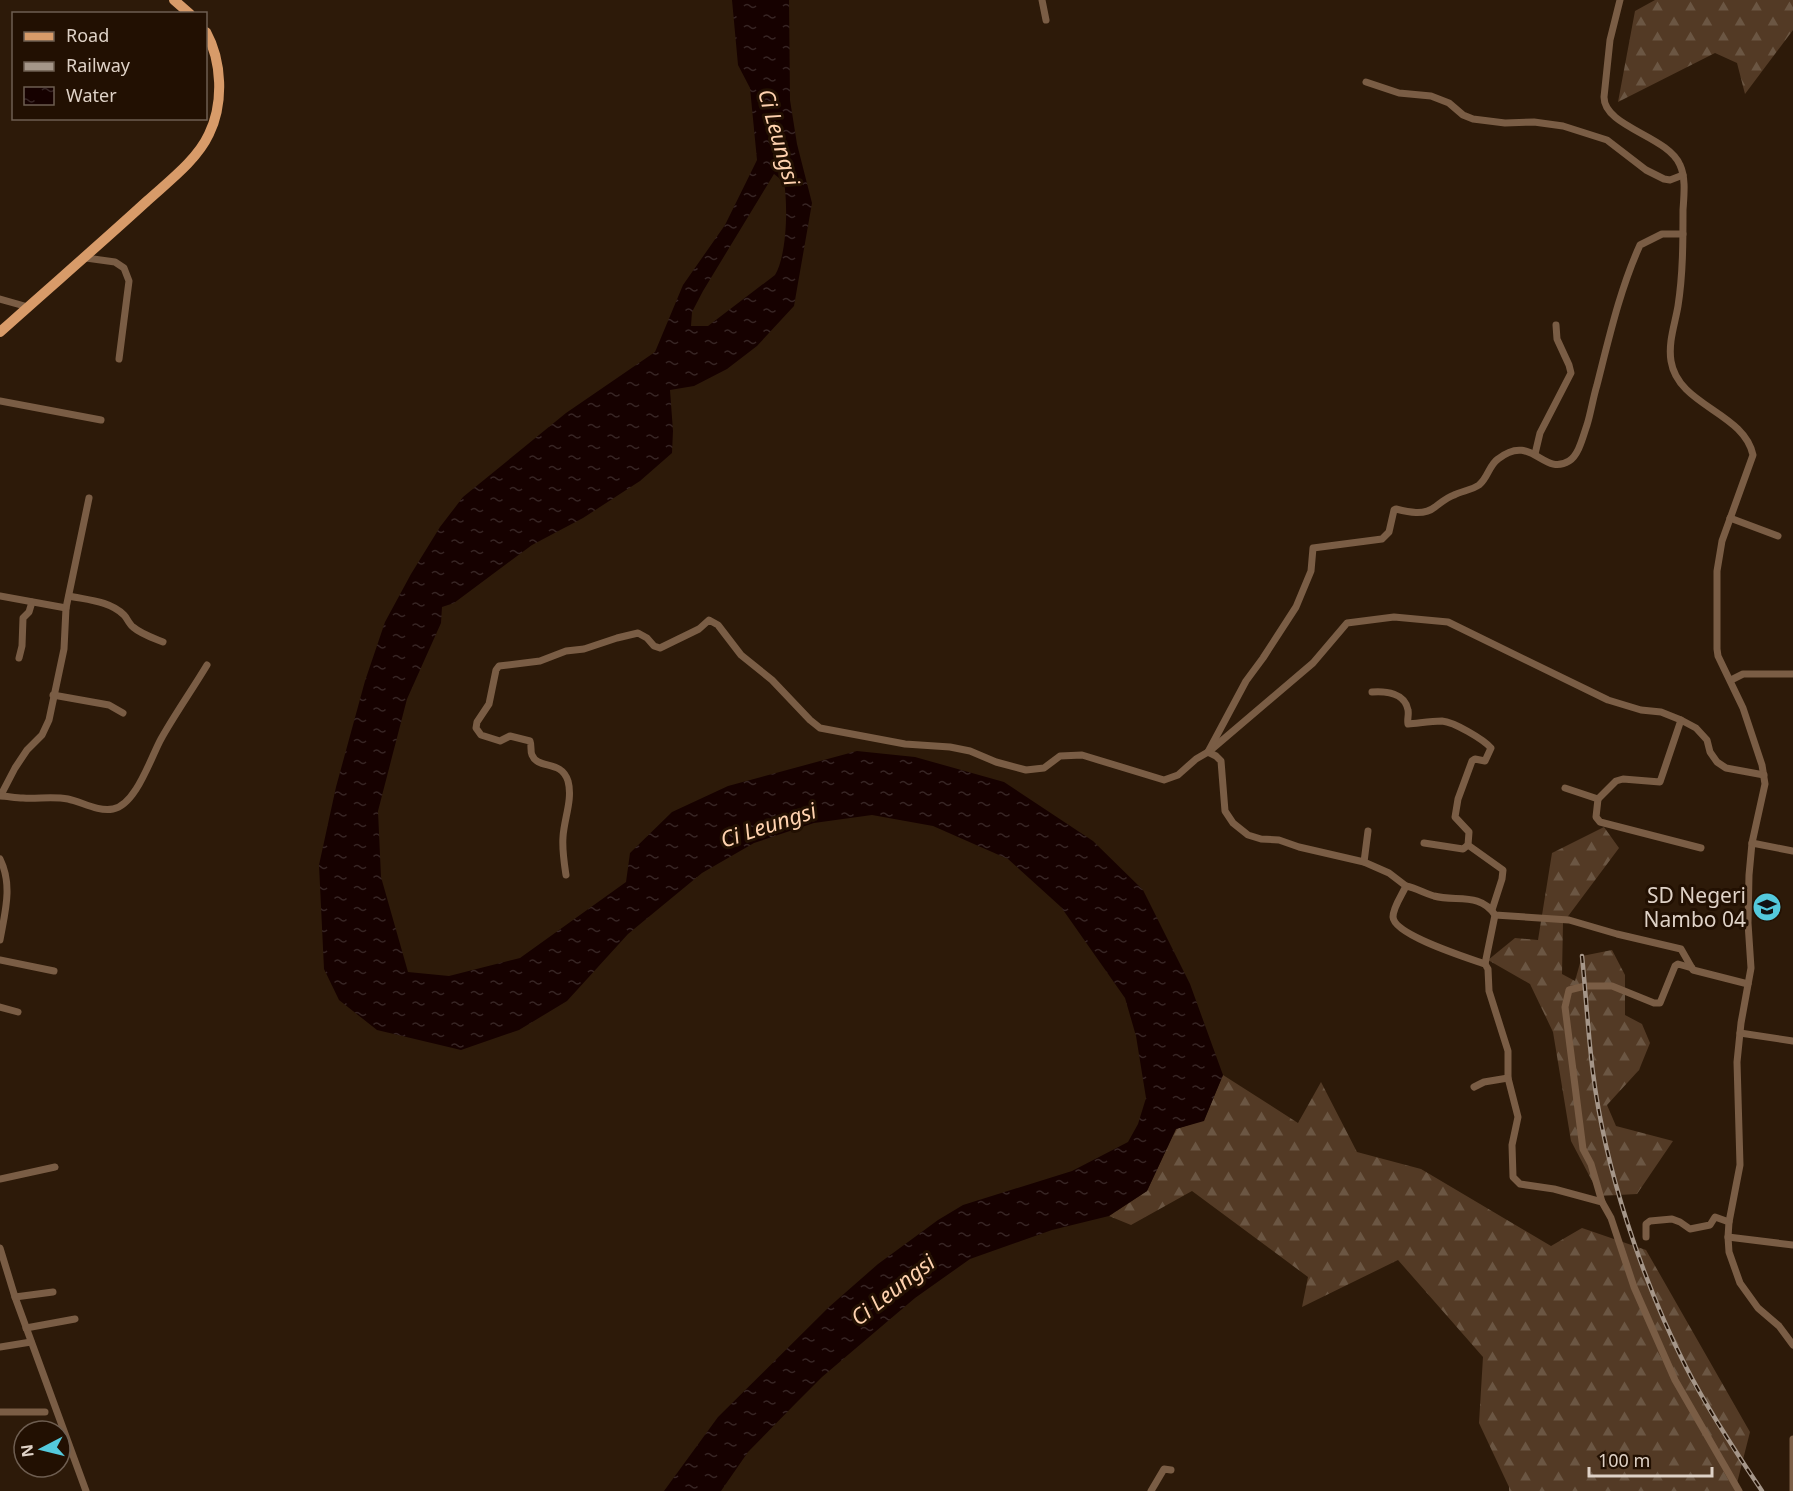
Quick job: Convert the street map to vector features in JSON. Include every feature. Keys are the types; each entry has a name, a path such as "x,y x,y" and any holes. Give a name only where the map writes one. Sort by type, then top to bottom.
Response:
{"main road":[{"path":"174,0 188,12"},
{"path":"0,332 86,258 200,149 214,123 219,90 215,53 207,34"}],"street":[{"path":"1042,0 1046,20"},
{"path":"1620,0 1610,40 1605,106 1614,116 1675,156 1683,175 1682,278 1670,346 1671,362 1676,375 1689,392 1734,427 1750,445 1752,455 1719,555 1716,589 1718,656 1743,708 1764,774 1765,784 1752,843 1748,901 1751,951 1737,1062 1740,1165 1728,1237 1729,1252 1740,1283 1758,1308 1779,1326 1793,1344"},
{"path":"1366,82 1399,93 1431,96 1473,119 1563,126 1607,140 1646,170 1664,179 1670,180 1683,175"},
{"path":"1208,752 1246,681 1296,607 1311,571 1313,548 1382,539 1389,532 1396,508 1422,513 1433,509 1447,498 1482,483 1494,462 1515,450 1535,454 1546,463 1554,465 1566,463 1576,454 1588,424 1624,286 1640,245 1662,234 1683,234"},
{"path":"86,258 115,262 124,268 129,281 119,359"},
{"path":"0,299 28,307"},
{"path":"1535,454 1540,433 1570,373 1569,365 1557,339 1556,325"},
{"path":"0,401 101,420"},
{"path":"89,498 66,608 64,649 49,720 42,735 27,750 15,768 1,796 68,799 107,809 123,804 149,766 161,739 207,665"},
{"path":"1730,518 1778,537"},
{"path":"0,596 66,608"},
{"path":"69,596 110,606 124,615 132,626 144,635 163,642"},
{"path":"19,658 23,618 29,612 32,602"},
{"path":"566,875 563,844 569,794 568,780 556,766 539,763 533,758 530,753 531,741 510,736 501,741 481,735 476,728 477,722 489,704 496,670 499,666 540,661 566,651 584,649 628,634 638,633 660,648 699,628 709,620 718,625 741,655 790,697 820,728 905,744 950,747 970,751 996,762 1026,770 1044,768 1060,756 1082,755 1164,780 1178,775 1208,752 1313,663 1347,623 1394,617 1448,622 1608,700 1641,710 1661,712 1681,720 1696,728 1707,740 1710,752 1717,762 1726,768 1764,774"},
{"path":"1731,680 1743,674 1793,674"},
{"path":"1372,692 1388,691 1401,699 1408,709 1408,724 1443,721 1472,734 1491,748 1485,761 1475,759 1472,761 1455,812 1457,819 1468,832 1468,845"},
{"path":"53,695 109,705 123,713"},
{"path":"1681,720 1662,780 1657,782 1623,779 1616,781 1598,799 1596,817 1600,822 1701,848"},
{"path":"1208,752 1221,761 1225,811 1233,823 1248,835 1261,839 1278,840 1364,862 1389,873 1406,886 1434,896 1473,898 1493,913 1569,920 1625,937 1681,949 1692,968"},
{"path":"1565,788 1598,799"},
{"path":"1364,862 1368,831"},
{"path":"1424,843 1462,849 1468,845"},
{"path":"1752,843 1793,851"},
{"path":"1468,845 1503,870 1485,964 1488,969 1489,991 1508,1051 1508,1078 1518,1117 1512,1144 1512,1173 1520,1184 1554,1189 1602,1202"},
{"path":"0,859 7,874 8,892 0,940"},
{"path":"1406,886 1393,916 1396,924 1427,943 1485,964"},
{"path":"0,960 54,971"},
{"path":"1739,1491 1675,1380 1634,1287 1611,1218 1602,1202 1591,1164 1582,1149 1565,1007 1569,990 1585,986 1612,986 1654,1003 1660,1003 1675,966 1678,964 1748,984"},
{"path":"0,1007 18,1012"},
{"path":"1740,1033 1793,1041"},
{"path":"1474,1087 1484,1082 1508,1078"},
{"path":"0,1179 55,1167"},
{"path":"1646,1237 1646,1224 1650,1221 1672,1219 1690,1229 1710,1225 1716,1217 1729,1222"},
{"path":"1728,1237 1793,1245"},
{"path":"0,1248 15,1297 86,1491"},
{"path":"15,1297 52,1292"},
{"path":"26,1328 75,1319"},
{"path":"0,1347 31,1342"},
{"path":"0,1412 45,1412"},
{"path":"1793,1439 1793,1491"},
{"path":"1150,1491 1164,1469 1171,1470"}],"green space":[{"path":"1655,0 1793,0 1793,30 1745,94 1737,63 1715,53 1618,102 1635,11"},
{"path":"1604,827 1619,848 1563,923 1562,974 1575,981 1582,956 1612,950 1625,975 1625,1015 1642,1024 1650,1043 1639,1070 1607,1105 1616,1126 1673,1141 1637,1194 1600,1196 1571,1141 1553,1032 1530,984 1488,960 1515,938 1538,940 1552,853"},
{"path":"1223,1075 1298,1123 1321,1082 1357,1152 1421,1169 1551,1246 1582,1228 1646,1250 1750,1432 1735,1491 1509,1491 1479,1423 1483,1357 1398,1260 1302,1307 1308,1277 1192,1191 1131,1225 1109,1216 1147,1191 1176,1129 1204,1120"}],"water":[{"name":"Ci Leungsi","path":"732,0 789,0 790,100 797,144 812,203 794,306 757,346 727,369 694,386 670,390 672,453 640,481 583,518 532,545 454,603 442,607 441,623 407,699 378,811 381,877 408,972 449,976 520,958 626,882 630,853 672,812 728,786 857,751 915,757 1004,782 1093,841 1143,890 1190,984 1223,1075 1204,1121 1176,1129 1147,1191 1109,1216 1052,1230 970,1259 915,1298 822,1377 748,1452 721,1491 664,1491 718,1417 829,1307 878,1264 938,1220 963,1205 1072,1171 1128,1142 1138,1124 1146,1098 1136,1036 1125,998 1061,907 1008,859 933,826 872,815 814,823 754,843 702,873 628,934 567,1001 519,1030 461,1050 377,1030 339,1000 324,969 319,865 336,787 365,681 385,622 440,527 463,497 566,413 655,352 683,285 725,225 757,160 750,88 738,65","holes":["774,174 784,182 786,230 782,255 775,275 708,326 691,326 692,312 703,291"]}],"railway":[{"path":"1582,956 1591,1058 1606,1147 1640,1261 1686,1367 1713,1415 1762,1491"}],"place":[{"name":"SD Negeri Nambo 04","path":"1767,907"}]}
